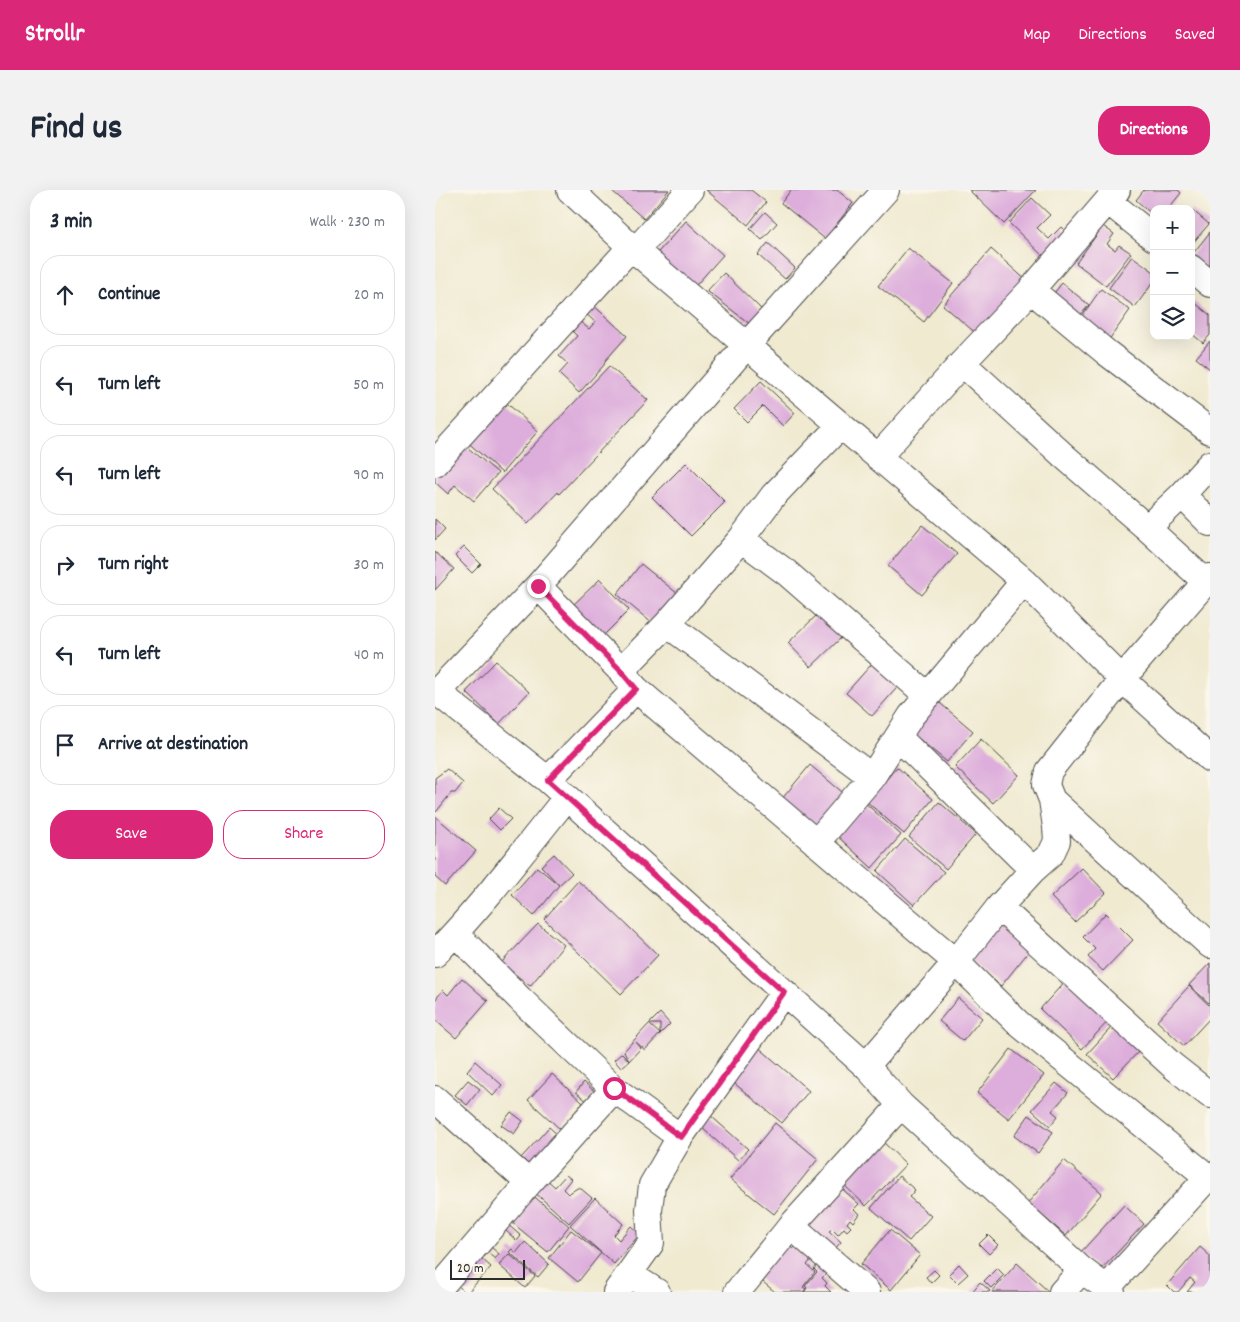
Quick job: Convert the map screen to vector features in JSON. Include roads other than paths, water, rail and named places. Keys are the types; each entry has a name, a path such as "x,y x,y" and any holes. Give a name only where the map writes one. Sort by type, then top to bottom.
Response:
{"street":[{"path":"570,190 633,249 1024,581 1122,679 1210,759"},
{"path":"435,462 690,190"},
{"path":"538,586 628,680 816,844 833,856 956,962 1018,1023 1209,1177 1110,1290 1082,1270 901,1105 866,1066 548,780 436,693 538,586 746,346 886,190"},
{"path":"878,457 962,363 1031,290 1112,195 1150,234"},
{"path":"1195,271 1210,284"},
{"path":"1031,290 1107,353 1210,431"},
{"path":"866,1066 956,962 999,907 1033,870 1051,854 1057,841 1053,800 1046,785 1049,771 1122,679 1208,579 1065,457 962,363"},
{"path":"548,780 628,680 667,624 741,539 773,496 840,426"},
{"path":"1147,528 1182,495 1210,464"},
{"path":"1182,495 1210,522"},
{"path":"741,539 787,573 928,696"},
{"path":"816,844 872,777 911,716 1024,581"},
{"path":"667,624 872,777"},
{"path":"897,737 1033,870"},
{"path":"435,954 455,933 567,797"},
{"path":"1053,800 1210,945"},
{"path":"999,907 1173,1066 1210,1095"},
{"path":"455,933 520,999 614,1088 681,1137"},
{"path":"657,1292 623,1283 651,1243 649,1210 652,1185 681,1137 784,992"},
{"path":"436,1292 529,1183 614,1088"},
{"path":"435,1099 529,1183"},
{"path":"737,1292 791,1226 901,1105"},
{"path":"791,1226 867,1292"},
{"path":"1062,1292 1082,1270"}]}
